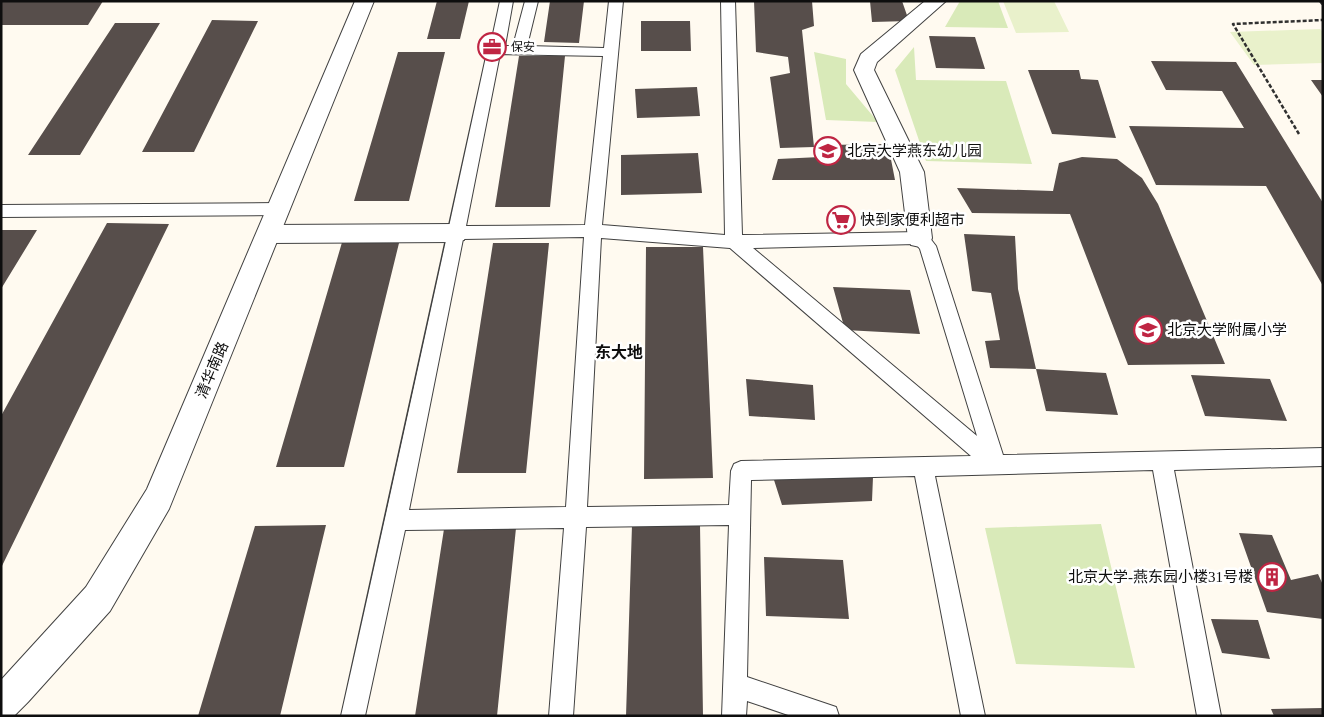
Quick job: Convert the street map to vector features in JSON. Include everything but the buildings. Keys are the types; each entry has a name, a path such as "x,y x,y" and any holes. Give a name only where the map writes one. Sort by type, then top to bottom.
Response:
{"street":[{"name":"清华南路","path":"1,704 16,690 98,599 158,499 365,1"},
{"path":"920,238 912,172 864,70 868,59 937,1"},
{"path":"274,221 455,233"}],"lane":[{"path":"353,716 396,520 455,233 494,52 497,50 507,1"},
{"path":"519,49 532,1"},
{"path":"561,716 594,231 616,1"},
{"path":"728,1 734,242 996,465"},
{"path":"497,50 610,52"},
{"path":"1,211 274,221"},
{"path":"455,233 594,231 734,242 920,238 928,246 996,465"},
{"path":"734,716 741,471 1323,457"},
{"path":"1162,461 1209,716"},
{"path":"923,466 973,716"},
{"path":"396,520 740,515"},
{"path":"736,686 827,716"}],"path":[{"path":"1320,1 1323,5"},
{"path":"1299,134 1233,24 1323,20"}],"green space":[{"path":"960,1 998,1 1008,28 945,27"},
{"path":"1003,1 1054,1 1069,32 1016,33"},
{"path":"1320,29 1323,32 1323,63 1254,65 1230,32"},
{"path":"914,47 916,80 1006,81 1032,164 926,161 895,70"},
{"path":"814,52 846,59 846,84 878,122 826,120"},
{"path":"1101,524 1135,668 1016,664 985,528"}],"place":[{"name":"保安","path":"492,47"},
{"name":"北京大学燕东幼儿园","path":"828,151"},
{"name":"快到家便利超市","path":"841,220"},
{"name":"北京大学附属小学","path":"1148,330"},
{"name":"北京大学-燕东园小楼31号楼","path":"1272,577"}],"district":[{"name":"东大地","path":"619,352"}]}
